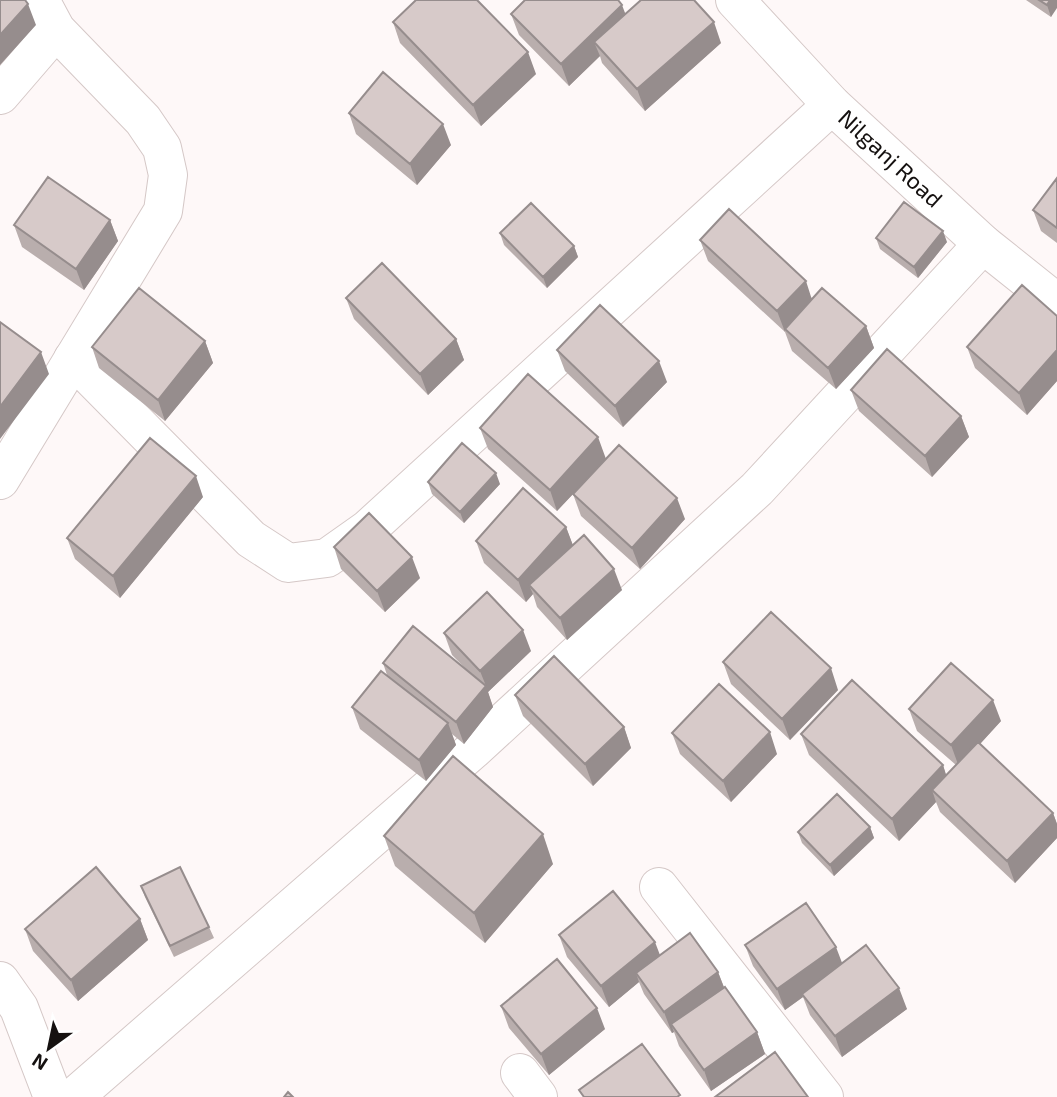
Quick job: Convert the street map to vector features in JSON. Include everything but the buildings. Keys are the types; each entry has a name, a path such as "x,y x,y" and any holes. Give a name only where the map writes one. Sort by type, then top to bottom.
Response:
{"street":[{"name":"Nilganj Road","path":"735,0 832,105 983,244 1057,303"},
{"path":"0,95 48,15 143,120 162,148 168,175 163,211 0,480"},
{"path":"73,359 251,538 288,563 327,558 369,529 832,105"},
{"path":"74,1097 473,750 757,489 983,244"},
{"path":"659,887 824,1097"},
{"path":"0,981 19,1009 54,1097"}]}
